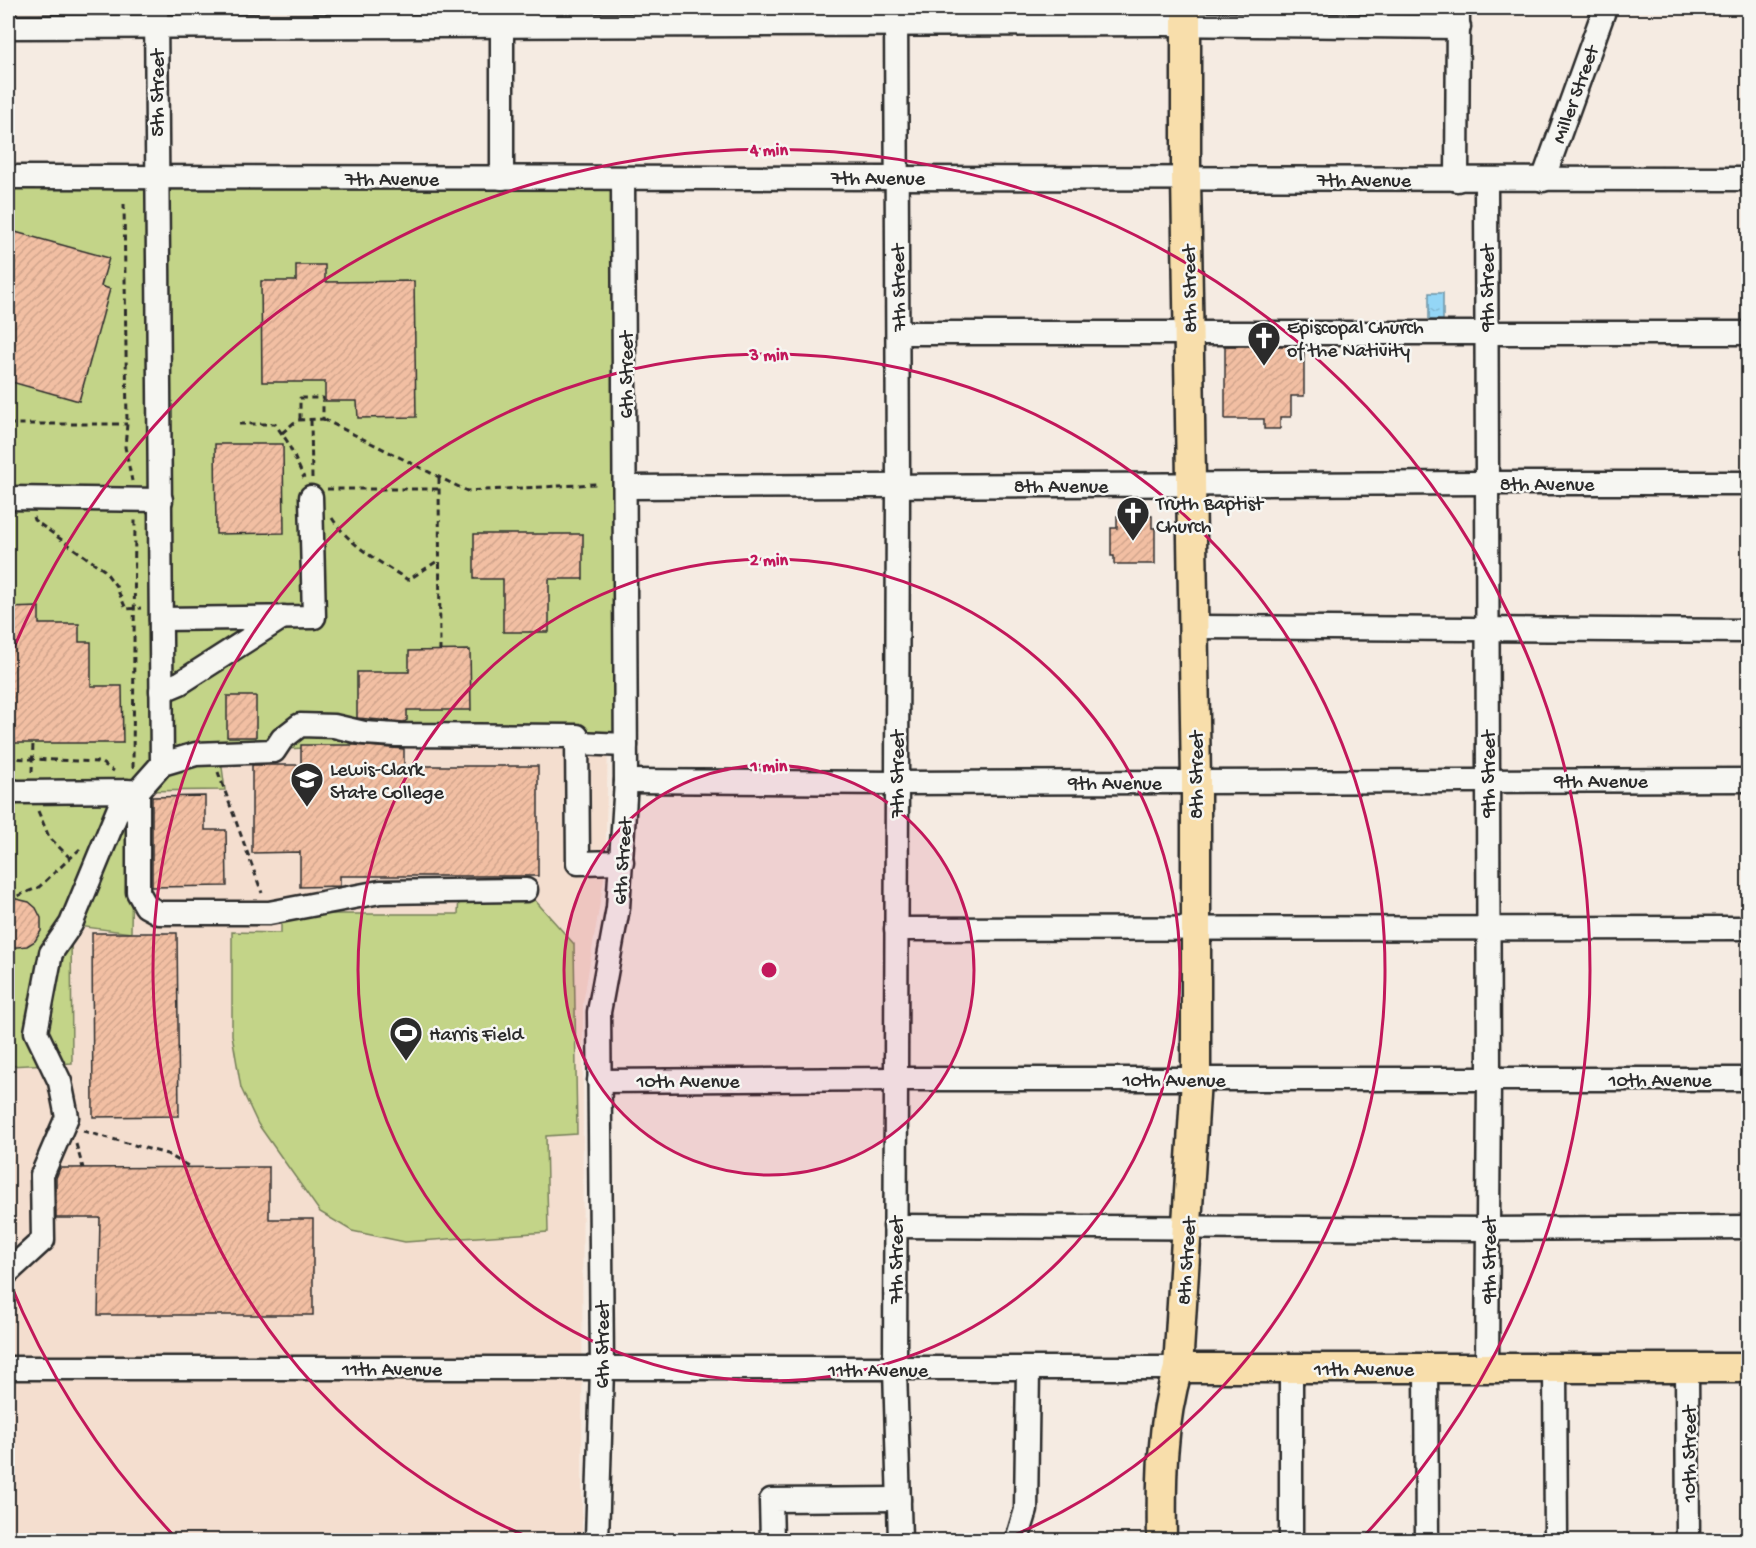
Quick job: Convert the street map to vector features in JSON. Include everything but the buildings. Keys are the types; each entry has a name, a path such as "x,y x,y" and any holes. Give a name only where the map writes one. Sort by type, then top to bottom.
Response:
{"main road":[{"name":"8th Street","path":"1162,1540 1161,1468 1172,1389 1178,1368 1196,1079 1196,781 1186,177 1186,16"},
{"name":"11th Avenue","path":"1178,1368 1749,1368"}],"street":[{"name":"Miller Street","path":"1543,180 1605,8"},
{"name":"7th Street","path":"896,16 898,333 896,1369 900,1540"},
{"path":"8,27 156,17 1459,17 1456,180"},
{"name":"5th Street","path":"156,17 162,764"},
{"path":"502,17 502,178"},
{"name":"7th Avenue","path":"8,177 1749,179"},
{"name":"6th Street","path":"597,1540 602,1368 599,1012 618,908 626,781 623,179"},
{"name":"9th Street","path":"1486,180 1489,1078 1487,1368"},
{"path":"898,333 1749,333"},
{"name":"8th Avenue","path":"625,487 1749,483"},
{"path":"161,614 314,617 315,490"},
{"path":"8,498 161,500"},
{"path":"161,691 180,683 282,618"},
{"path":"1193,627 1749,631"},
{"path":"8,1272 43,1240 42,1175 68,1117 60,1082 36,1032 51,953 71,924 132,789 162,764 196,754 274,751 282,739 300,725 334,726 364,733 396,735 577,736 578,863 622,862"},
{"path":"577,743 626,745"},
{"name":"9th Avenue","path":"626,781 896,783 1749,780"},
{"path":"8,790 32,792 132,789"},
{"path":"132,789 138,892 146,906 159,913 269,913 380,892 526,890"},
{"path":"896,929 1749,928"},
{"name":"10th Avenue","path":"599,1081 1749,1079"},
{"path":"896,1226 1488,1229 1749,1227"},
{"name":"11th Avenue","path":"8,1368 1178,1368"},
{"path":"1291,1368 1291,1540"},
{"path":"1426,1368 1427,1540"},
{"path":"1555,1368 1556,1540"},
{"name":"10th Street","path":"1687,1368 1688,1540"},
{"path":"1017,1540 1026,1510 1028,1369"},
{"path":"772,1540 771,1500 899,1499"}],"path":[{"path":"124,204 128,424 125,447 133,483"},
{"path":"300,419 300,398 322,398 322,419"},
{"path":"311,419 315,490"},
{"path":"282,434 297,420 322,419 467,491 596,484"},
{"path":"8,424 128,424"},
{"path":"239,424 275,424 338,527 357,547 408,580 439,560"},
{"path":"439,477 440,650"},
{"path":"315,490 439,489"},
{"path":"32,512 34,520 104,570 116,586 126,609 134,608 161,614"},
{"path":"132,789 135,516"},
{"path":"33,743 32,792 49,837 70,858"},
{"path":"212,753 269,913"},
{"path":"8,758 100,762 132,789"},
{"path":"8,900 39,887 85,844"},
{"path":"65,1123 88,1133 168,1154 190,1167"}],"shaded area":[{"name":"Lewis-Clark State College","path":"8,194 608,743 605,873 583,1004 582,1540 8,1540"}],"green space":[{"path":"8,176 623,179 626,733 220,752 225,790 133,791 131,933 71,925 72,1063 8,1066"},
{"name":"Harris Field","path":"459,897 532,897 574,944 577,1134 546,1136 548,1232 405,1242 352,1231 320,1212 258,1124 241,1088 232,1035 232,932 281,933 281,914 458,914"}],"water":[{"path":"1429,293 1443,293 1443,320 1429,320"}],"place":[{"name":"Episcopal Church of the Nativity","path":"1264,367"},
{"name":"Truth Baptist Church","path":"1133,542"},
{"name":"Lewis-Clark State College","path":"307,808"},
{"name":"Harris Field","path":"406,1062"}]}
